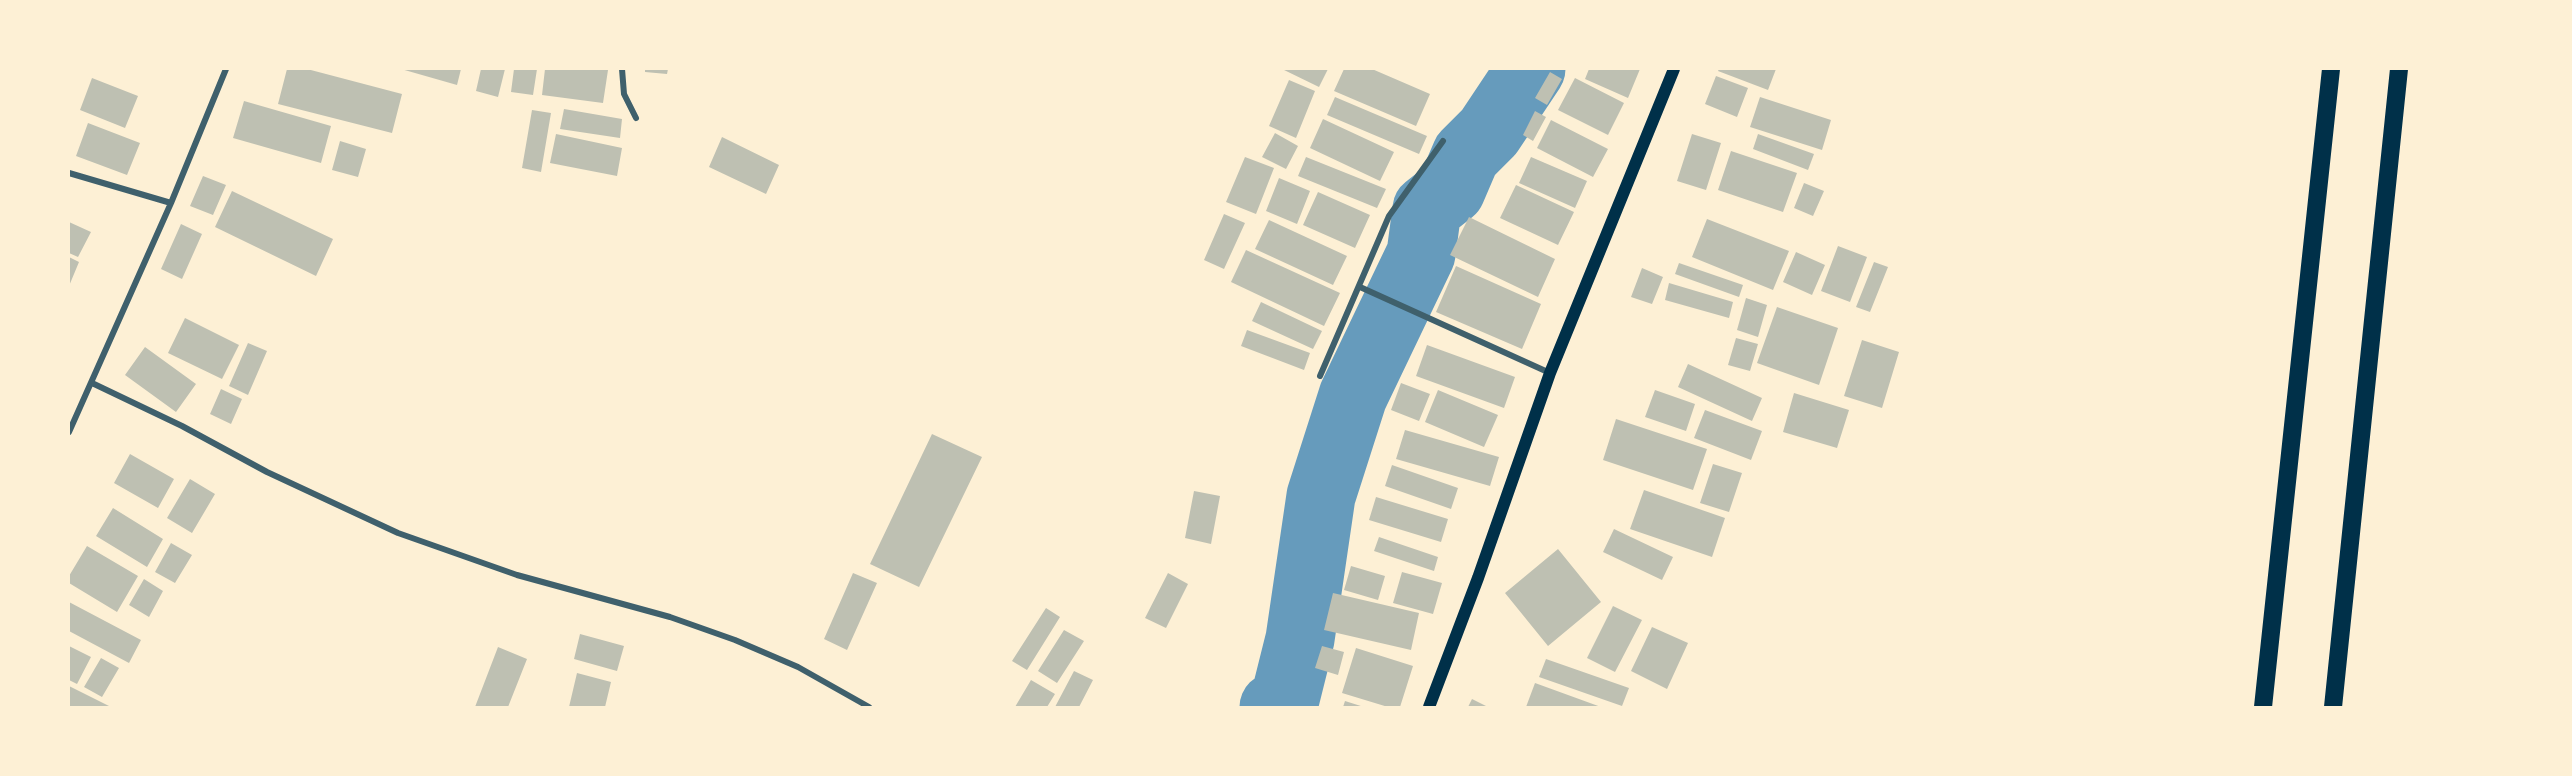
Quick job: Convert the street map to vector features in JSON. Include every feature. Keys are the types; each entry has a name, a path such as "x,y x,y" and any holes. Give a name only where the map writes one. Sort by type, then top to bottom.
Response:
{"highway":[{"path":"2263,707 2331,69"},
{"path":"2333,707 2399,69"}],"main road":[{"path":"1429,707 1478,578 1550,373 1674,69"}],"street":[{"path":"69,432 171,203 226,69"},
{"path":"622,69 624,94 636,118"},
{"path":"1320,376 1389,216 1443,141"},
{"path":"69,173 171,203"},
{"path":"1360,286 1376,296 1550,373"},
{"path":"92,383 182,426 267,472 398,533 517,574 670,617 735,640 798,667 869,707"}],"building":[{"path":"287,69 307,69 402,94 392,133 278,104"},
{"path":"401,69 461,69 457,85"},
{"path":"481,69 505,69 498,97 476,91"},
{"path":"514,69 537,69 533,95 511,92"},
{"path":"545,69 608,70 603,103 542,95"},
{"path":"645,69 668,69 667,74 645,72"},
{"path":"1282,69 1328,69 1319,87"},
{"path":"1344,69 1372,69 1430,94 1416,126 1334,91"},
{"path":"1589,69 1640,69 1628,98 1585,79"},
{"path":"1719,69 1776,69 1768,90 1718,71"},
{"path":"1550,72 1562,79 1547,105 1535,98"},
{"path":"1716,76 1748,88 1737,117 1705,104"},
{"path":"92,78 138,96 125,128 80,110"},
{"path":"1575,78 1624,103 1608,135 1558,110"},
{"path":"1289,80 1315,91 1296,138 1269,126"},
{"path":"1335,97 1427,136 1419,154 1327,115"},
{"path":"1760,97 1831,120 1822,150 1750,127"},
{"path":"244,101 331,126 321,163 233,138"},
{"path":"564,109 622,119 620,138 560,129"},
{"path":"532,110 551,113 541,172 522,168"},
{"path":"1535,111 1546,117 1533,141 1523,135"},
{"path":"1323,119 1394,152 1380,181 1310,148"},
{"path":"1551,120 1608,149 1593,177 1537,148"},
{"path":"88,123 140,143 127,175 76,156"},
{"path":"1275,133 1298,146 1286,169 1262,157"},
{"path":"556,134 622,148 617,176 550,163"},
{"path":"1692,134 1721,143 1706,190 1677,181"},
{"path":"1758,134 1814,154 1808,170 1753,149"},
{"path":"722,137 779,165 766,194 709,167"},
{"path":"340,141 366,149 358,177 332,170"},
{"path":"1731,151 1797,173 1783,212 1718,190"},
{"path":"1245,157 1274,168 1256,214 1226,202"},
{"path":"1306,157 1386,189 1377,208 1298,176"},
{"path":"1531,157 1587,181 1575,208 1519,183"},
{"path":"203,176 226,185 213,215 190,206"},
{"path":"1279,178 1310,191 1297,224 1266,211"},
{"path":"1804,183 1824,191 1813,216 1794,208"},
{"path":"1516,185 1574,212 1558,245 1500,218"},
{"path":"232,191 333,239 316,276 215,227"},
{"path":"1318,192 1370,215 1355,248 1303,225"},
{"path":"1224,214 1245,223 1224,269 1204,260"},
{"path":"1469,217 1555,259 1538,297 1450,255"},
{"path":"1707,219 1789,251 1773,290 1692,257"},
{"path":"1269,220 1347,256 1333,285 1255,249"},
{"path":"69,222 91,232 78,257 69,253"},
{"path":"181,224 202,234 182,279 161,269"},
{"path":"1838,246 1867,257 1850,302 1821,291"},
{"path":"1246,250 1340,293 1324,326 1231,282"},
{"path":"1796,252 1825,265 1812,295 1783,282"},
{"path":"69,257 79,262 69,286"},
{"path":"1874,262 1888,267 1870,312 1856,307"},
{"path":"1679,263 1743,285 1739,297 1675,274"},
{"path":"1456,266 1541,304 1522,349 1436,312"},
{"path":"1642,268 1663,277 1652,304 1631,297"},
{"path":"1669,283 1733,302 1729,318 1665,300"},
{"path":"1746,298 1767,305 1758,337 1737,330"},
{"path":"1261,302 1322,331 1313,349 1252,321"},
{"path":"1777,307 1838,328 1819,385 1757,363"},
{"path":"185,318 239,345 222,379 168,353"},
{"path":"1247,330 1310,353 1304,370 1241,346"},
{"path":"1736,338 1758,344 1750,371 1728,365"},
{"path":"1862,340 1899,352 1882,408 1844,396"},
{"path":"248,343 267,351 248,395 229,386"},
{"path":"1427,345 1515,377 1504,408 1416,376"},
{"path":"145,347 196,384 176,412 125,375"},
{"path":"1688,364 1762,398 1752,421 1678,387"},
{"path":"1401,383 1430,394 1419,421 1391,410"},
{"path":"221,389 242,399 231,424 210,414"},
{"path":"1438,390 1498,415 1484,447 1425,422"},
{"path":"1655,390 1695,404 1686,431 1645,417"},
{"path":"1794,393 1849,410 1837,448 1783,432"},
{"path":"1705,410 1762,431 1751,460 1694,438"},
{"path":"1616,419 1707,449 1693,490 1603,460"},
{"path":"1405,430 1499,457 1490,486 1396,459"},
{"path":"932,434 982,457 919,587 870,564"},
{"path":"130,454 174,479 158,508 114,483"},
{"path":"1713,464 1742,473 1729,512 1700,503"},
{"path":"1392,465 1458,488 1451,509 1385,486"},
{"path":"190,479 215,494 192,533 167,518"},
{"path":"1644,490 1725,518 1712,557 1630,529"},
{"path":"1194,491 1220,496 1211,544 1185,538"},
{"path":"1376,497 1448,519 1441,542 1369,520"},
{"path":"113,508 163,539 147,567 96,536"},
{"path":"1614,529 1673,557 1662,580 1603,552"},
{"path":"1379,537 1438,557 1434,571 1374,551"},
{"path":"171,543 192,555 175,583 155,572"},
{"path":"87,546 138,576 117,612 69,583 69,576"},
{"path":"1558,549 1601,602 1548,646 1505,593"},
{"path":"1351,566 1385,576 1378,600 1344,590"},
{"path":"1402,572 1442,583 1433,614 1393,603"},
{"path":"853,573 877,583 847,650 824,639"},
{"path":"1168,573 1188,584 1166,628 1145,618"},
{"path":"144,579 163,591 149,617 129,605"},
{"path":"1333,593 1419,613 1411,650 1324,630"},
{"path":"69,602 141,640 129,663 69,631"},
{"path":"1613,606 1642,620 1615,672 1587,658"},
{"path":"1046,608 1060,617 1027,670 1012,661"},
{"path":"1652,627 1688,643 1667,689 1631,671"},
{"path":"1064,630 1084,641 1057,683 1038,671"},
{"path":"580,634 624,646 617,671 574,659"},
{"path":"69,646 91,657 77,684 69,680"},
{"path":"1322,646 1344,652 1338,675 1315,668"},
{"path":"498,647 527,659 508,707 475,707"},
{"path":"1356,648 1413,666 1400,707 1388,707 1342,693"},
{"path":"101,658 119,668 102,697 84,687"},
{"path":"1546,659 1629,688 1622,706 1539,677"},
{"path":"1074,671 1093,680 1079,707 1055,707"},
{"path":"577,673 611,682 605,707 569,707"},
{"path":"1031,680 1055,694 1047,707 1015,707"},
{"path":"1535,683 1601,707 1526,707"},
{"path":"69,686 111,707 69,707"},
{"path":"1472,699 1488,707 1468,707"},
{"path":"1345,701 1364,707 1343,707"}],"waterway":[{"path":"1274,707 1284,703 1300,639 1321,496 1353,396 1421,254 1427,209 1451,190 1466,155 1489,132 1531,69"}]}
